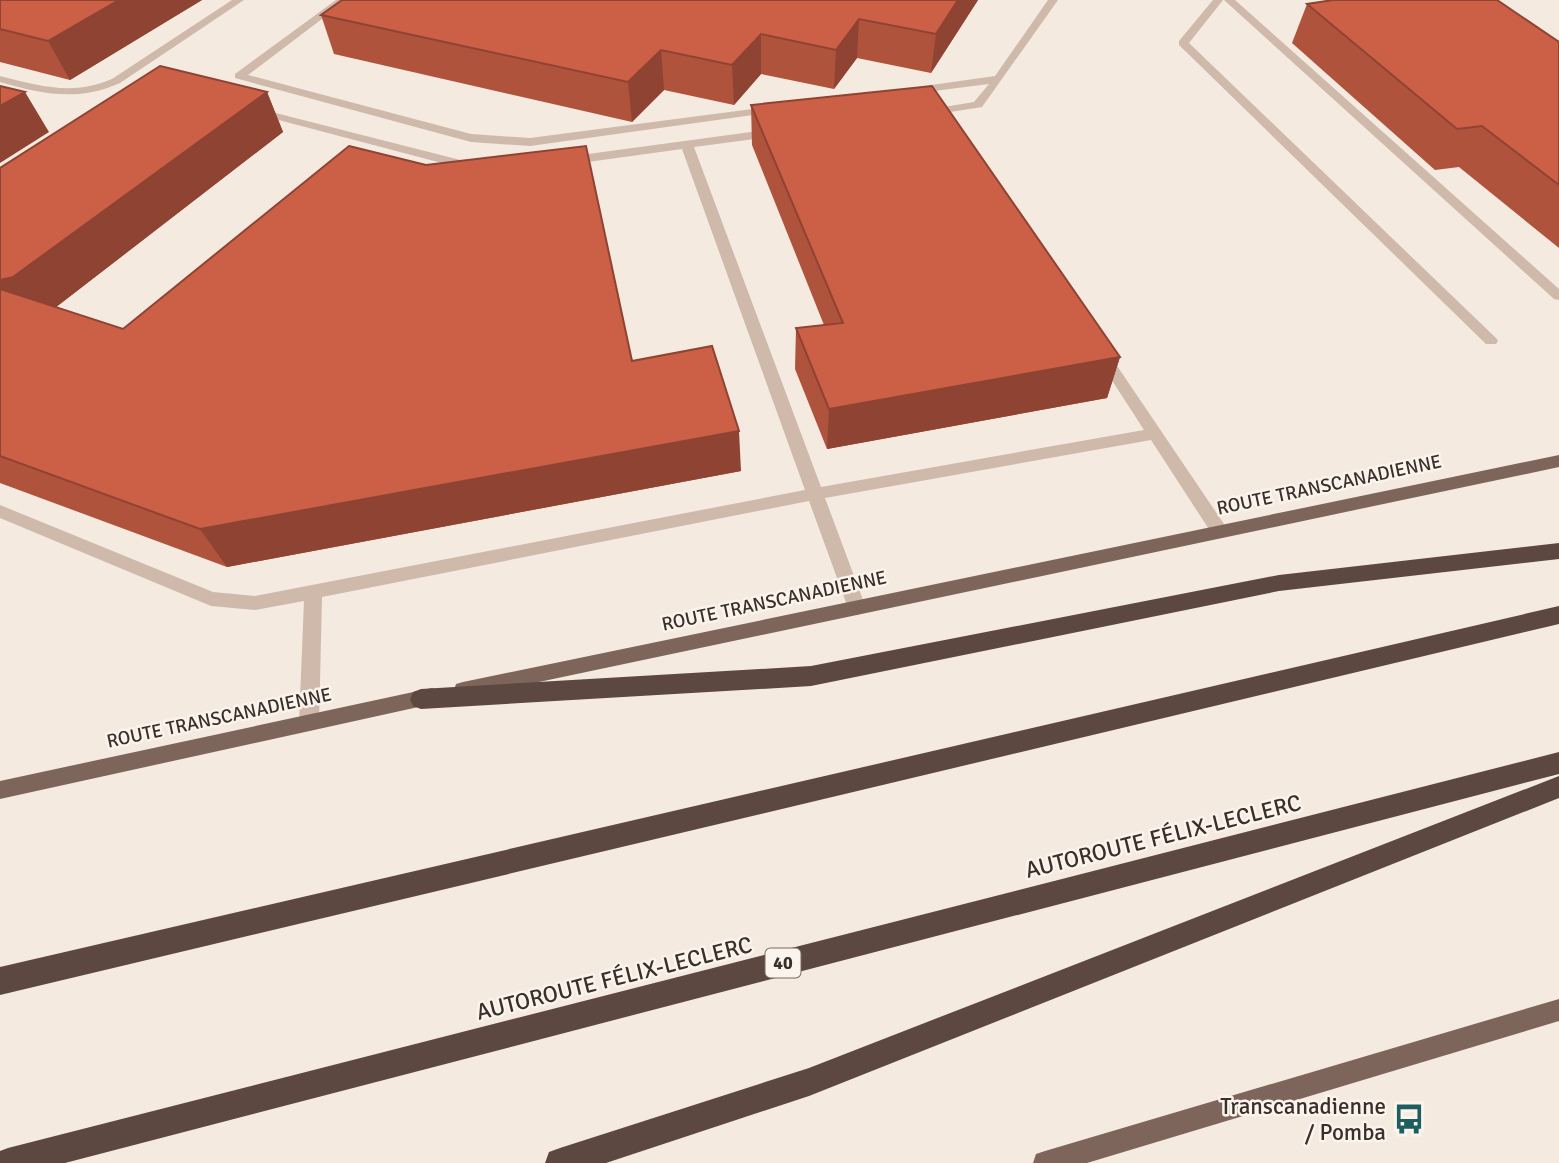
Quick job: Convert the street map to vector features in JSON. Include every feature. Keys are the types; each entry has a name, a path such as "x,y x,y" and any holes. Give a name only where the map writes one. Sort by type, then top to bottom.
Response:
{"highway":[{"path":"421,699 811,676 1279,583 1559,551"},
{"path":"0,981 1559,615"},
{"name":"AUTOROUTE FÉLIX-LECLERC","path":"8,1163 1559,763"},
{"path":"560,1163 809,1082 1559,787"}],"main road":[{"name":"ROUTE TRANSCANADIENNE","path":"0,790 421,699 1559,461"},
{"path":"1045,1163 1559,1010"}],"lane":[{"path":"0,79 62,95 96,91 116,81 239,0"},
{"path":"342,0 239,76 471,138 502,142 530,142 792,107"},
{"path":"943,114 978,105 1053,0"},
{"path":"1218,0 1184,43 1491,341"},
{"path":"1229,0 1559,296"},
{"path":"902,92 999,79"},
{"path":"241,107 419,155 490,169"},
{"path":"551,163 791,131"},
{"path":"687,145 857,608"},
{"path":"1097,345 1220,531"},
{"path":"0,511 211,599 255,603 814,494 1154,433"},
{"path":"309,723 313,593"}],"building":[{"path":"0,0 119,0 48,41 0,29"},
{"path":"342,0 958,0 936,34 859,19 836,50 761,34 732,65 661,50 628,82 321,15"},
{"path":"1333,0 1497,0 1559,42 1559,185 1482,126 1457,129 1307,4"},
{"path":"160,66 267,92 13,277 0,280 0,168"},
{"path":"0,86 25,92 0,106"},
{"path":"932,86 1120,357 829,409 796,328 843,323 751,105"},
{"path":"349,146 426,165 586,146 632,361 712,346 739,431 200,529 0,456 0,289 123,329"}],"place":[{"name":"Transcanadienne / Pomba","path":"1409,1119"}]}
